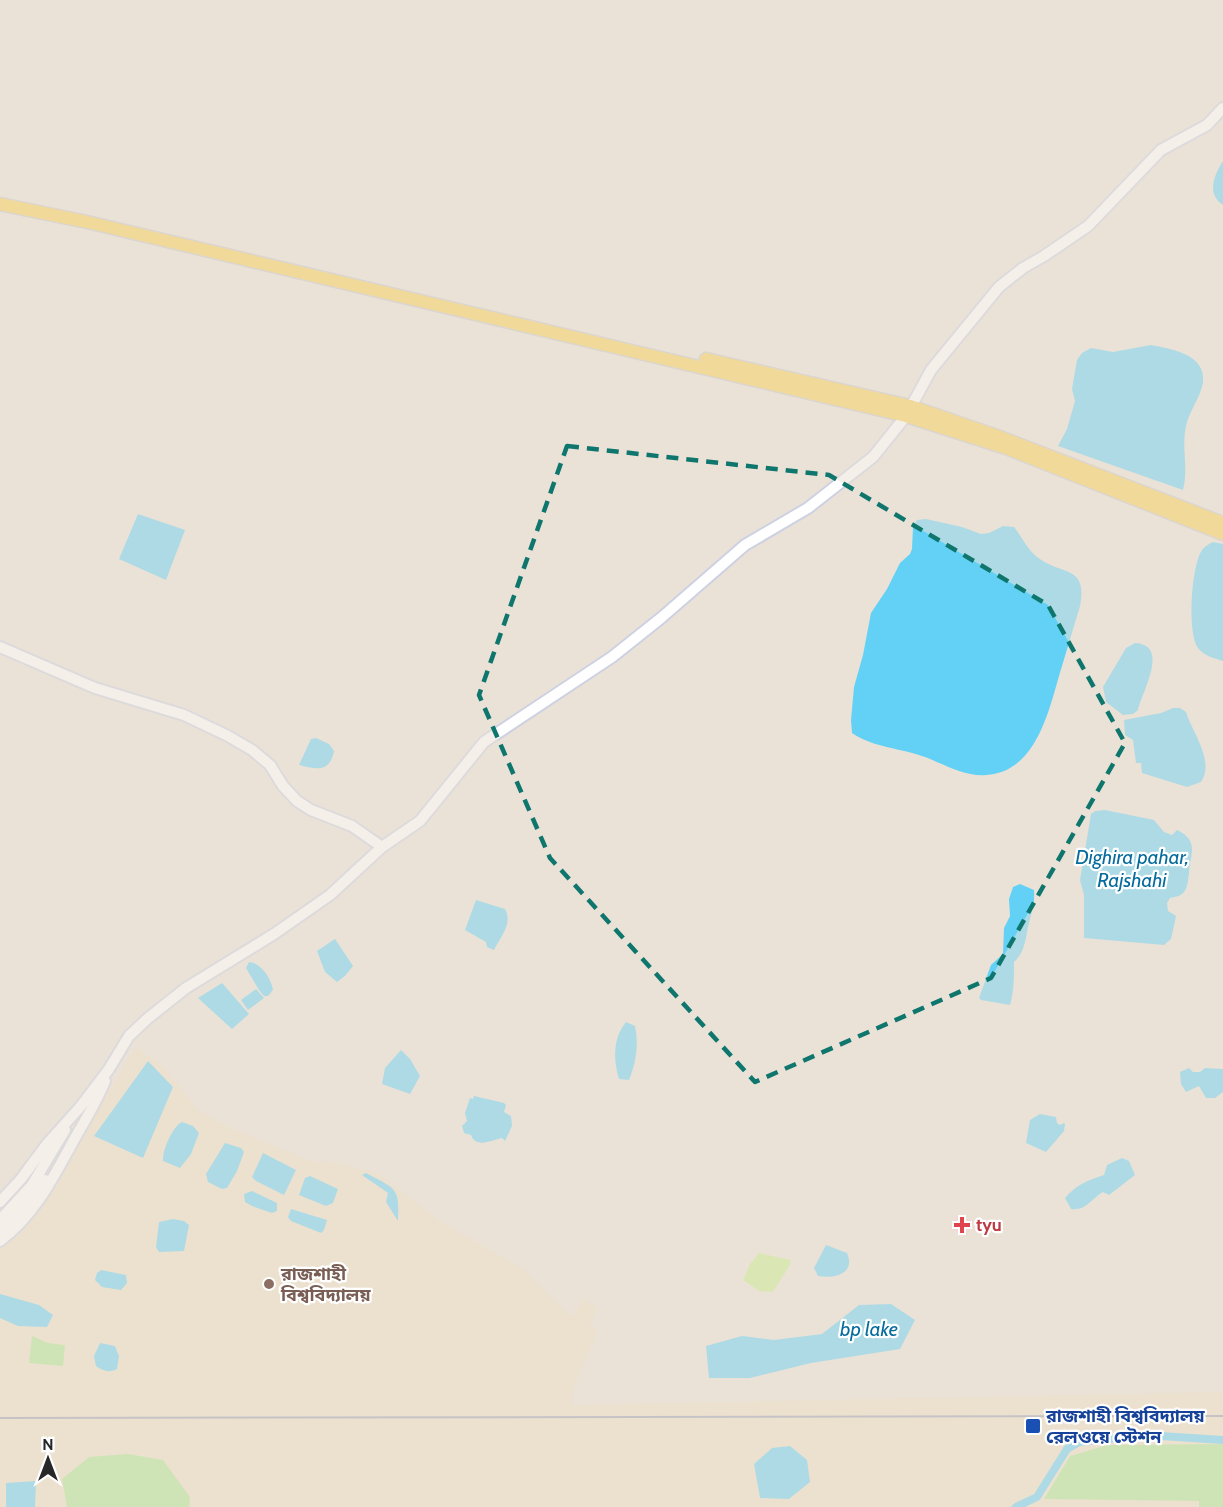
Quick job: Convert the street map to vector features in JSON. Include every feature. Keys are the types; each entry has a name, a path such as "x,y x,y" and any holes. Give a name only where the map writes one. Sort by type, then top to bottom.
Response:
{"main road":[{"path":"0,1202 70,1119 109,1069 129,1036 147,1018 186,988 274,934 330,895 382,847 420,821 484,742 612,657 745,545 808,508 873,458 908,411 930,370 999,287 1032,261 1044,256 1088,226 1161,150 1208,125 1223,108"},
{"path":"0,196 89,214 908,411 1000,437 1223,523"},
{"path":"0,204 110,227 908,411 1223,534"},
{"path":"0,647 96,688 184,715 225,735 252,750 270,765 283,786 297,801 311,810 352,826 382,847"},
{"path":"0,1241 42,1198 98,1100 109,1069"},
{"path":"0,1230 39,1190 61,1147 70,1119"},
{"path":"0,1220 32,1185 61,1147 81,1128"}],"highlighted area":[{"path":"567,446 829,475 1048,605 1125,743 991,978 755,1082 550,858 479,695"}],"shaded area":[{"name":"রাজশাহী বিশ্ববিদ্যালয়","path":"136,1047 165,1069 199,1111 228,1127 313,1162 328,1161 377,1173 440,1221 524,1270 571,1317 584,1299 598,1308 590,1323 597,1332 574,1387 571,1405 1223,1392 1223,1507 0,1507 0,1204 42,1203"},
{"name":"tyu","path":"957,1215 974,1221 968,1236 950,1229"}],"green space":[{"path":"759,1253 791,1260 773,1292 759,1291 743,1280 750,1264"},
{"path":"32,1336 48,1343 65,1345 63,1366 29,1363"},
{"path":"1223,1444 1223,1507 1199,1507 1199,1501 1044,1499 1070,1456 1107,1445"},
{"path":"128,1454 163,1460 190,1497 189,1507 67,1507 62,1479 89,1457"}],"water":[{"path":"1223,161 1223,205 1215,195 1213,184"},
{"path":"1151,345 1186,354 1199,365 1202,373 1202,388 1186,426 1183,490 1058,446 1067,429 1075,401 1072,389 1077,360 1082,353 1091,348 1113,352"},
{"path":"138,514 185,530 166,580 119,559"},
{"path":"926,519 981,534 1003,526 1014,527 1033,554 1046,563 1070,573 1080,583 1080,606 1044,723 1028,752 1017,764 1003,771 986,775 963,772 916,754 869,742 852,733 854,687 871,613 900,563 910,554 915,523 917,520"},
{"path":"1213,542 1223,544 1223,661 1200,651 1192,629 1195,570 1202,550"},
{"path":"1135,643 1145,646 1151,652 1152,670 1138,710 1133,714 1123,715 1106,702 1103,687 1126,648"},
{"path":"1180,708 1186,712 1206,765 1201,782 1187,787 1142,773 1141,763 1136,763 1133,740 1125,735 1124,720 1161,713"},
{"path":"316,738 329,744 334,751 329,763 322,768 299,765 311,739"},
{"name":"Dighira pahar, Rajshahi","path":"1105,810 1154,820 1164,832 1172,835 1177,830 1189,839 1192,854 1188,883 1183,893 1170,898 1167,903 1168,911 1176,916 1171,939 1164,945 1084,938 1084,895 1080,880 1091,814"},
{"path":"1020,884 1034,890 1034,899 1024,944 1014,962 1010,1005 981,1000 979,998 991,965 1003,954 1004,928 1010,916 1009,899 1013,887"},
{"path":"476,900 505,909 507,914 507,925 494,950 487,947 486,942 465,930"},
{"path":"335,939 353,966 337,982 325,972 317,951"},
{"path":"249,962 258,965 268,976 273,990 268,996 264,996 259,990 246,968"},
{"path":"222,983 249,1014 232,1029 198,998"},
{"path":"256,989 264,998 248,1010 241,1000"},
{"path":"626,1022 635,1026 637,1040 635,1060 629,1080 619,1079 615,1056 616,1042"},
{"path":"401,1050 410,1059 420,1076 410,1094 382,1084 385,1068"},
{"path":"148,1061 173,1087 143,1158 94,1136"},
{"path":"1189,1068 1193,1072 1200,1072 1205,1068 1223,1069 1223,1092 1215,1098 1206,1098 1199,1086 1186,1092 1181,1084 1180,1072"},
{"path":"474,1096 506,1105 504,1112 511,1116 512,1126 505,1141 502,1138 480,1143 471,1135 464,1133 462,1126 467,1121 465,1113 470,1098 473,1099"},
{"path":"1040,1114 1056,1117 1057,1123 1065,1124 1064,1131 1046,1152 1026,1143 1030,1120"},
{"path":"182,1122 193,1126 199,1133 191,1154 180,1168 163,1161 163,1156 172,1133"},
{"path":"225,1143 241,1148 244,1152 227,1188 222,1189 208,1182 206,1174"},
{"path":"263,1153 296,1170 284,1195 252,1177"},
{"path":"1122,1158 1129,1161 1135,1175 1109,1195 1103,1192 1085,1206 1071,1209 1065,1198 1069,1193 1083,1183 1104,1175 1107,1165"},
{"path":"366,1173 394,1190 398,1201 398,1221 386,1202 388,1193 362,1175"},
{"path":"310,1176 338,1189 333,1203 326,1206 299,1195 305,1178"},
{"path":"252,1191 277,1203 277,1211 272,1213 245,1202 244,1194"},
{"path":"291,1209 327,1220 324,1230 321,1233 291,1221 288,1217"},
{"path":"173,1219 184,1221 189,1225 184,1251 159,1252 156,1247 159,1222"},
{"path":"826,1245 847,1253 849,1266 842,1274 831,1277 818,1276 814,1268"},
{"path":"101,1270 126,1275 127,1283 121,1290 102,1287 95,1280 97,1273"},
{"path":"0,1294 39,1305 53,1315 47,1327 18,1326 0,1318"},
{"name":"bp lake","path":"891,1304 915,1320 900,1349 811,1363 750,1378 709,1378 706,1346 742,1336 774,1340 822,1334 859,1305"},
{"path":"100,1343 115,1346 119,1356 117,1369 106,1371 96,1366 94,1356"},
{"path":"790,1446 807,1460 810,1482 789,1499 760,1498 754,1464 772,1448"},
{"path":"36,1481 35,1507 6,1507 6,1483"}],"waterway":[{"path":"1016,1507 1037,1497 1067,1449 1079,1442 1146,1435 1223,1440"}],"railway":[{"path":"0,1418 1223,1416"}],"place":[{"name":"tyu","path":"962,1225"},
{"name":"রাজশাহী বিশ্ববিদ্যালয়","path":"269,1284"},
{"name":"রাজশাহী বিশ্ববিদ্যালয় রেলওয়ে স্টেশন","path":"1033,1426"}]}
